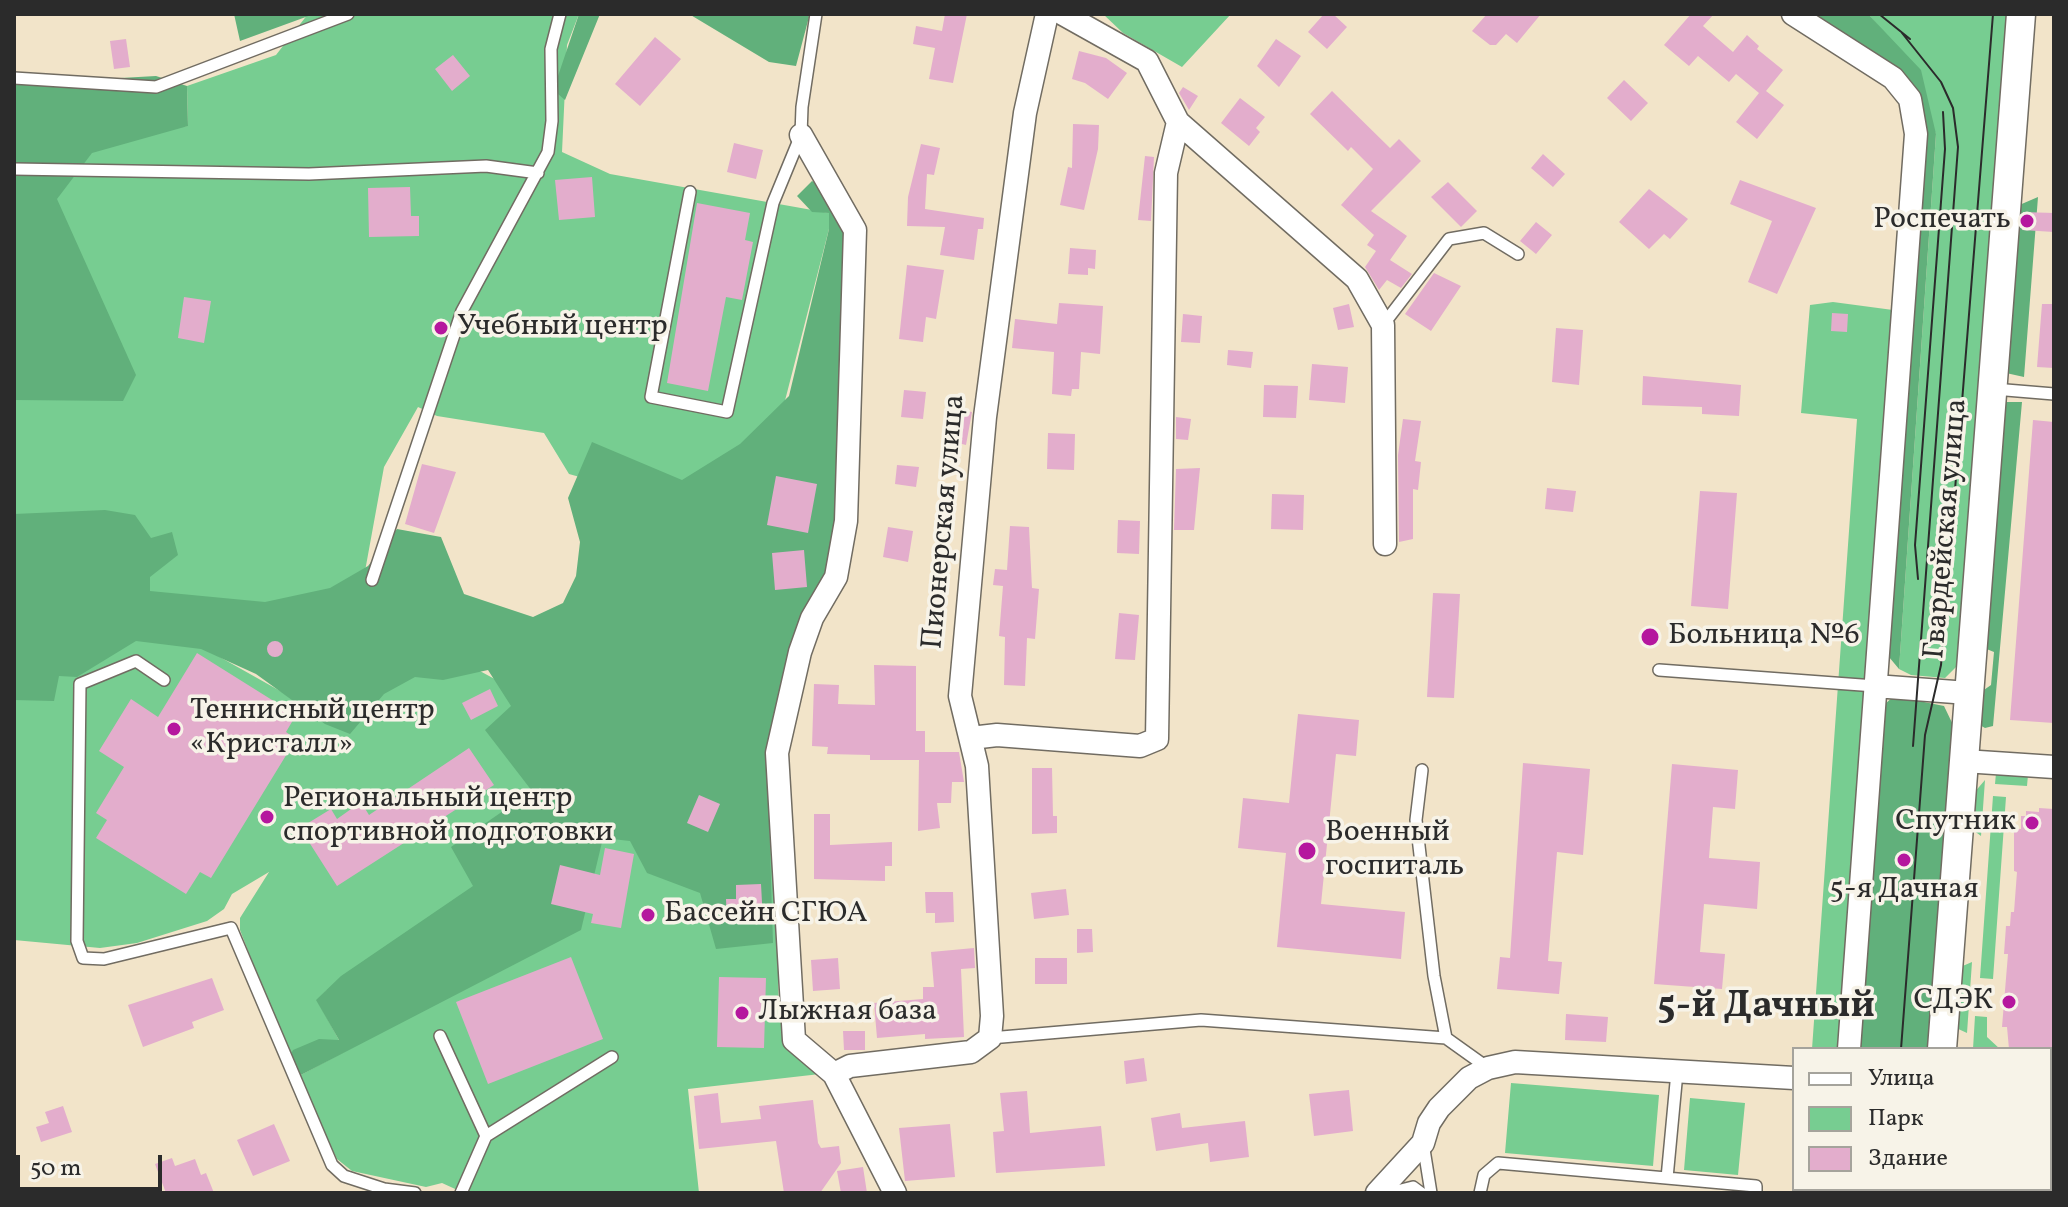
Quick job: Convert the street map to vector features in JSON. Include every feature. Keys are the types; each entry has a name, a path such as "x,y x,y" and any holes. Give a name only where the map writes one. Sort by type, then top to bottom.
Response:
{"street":[{"name":"Пионерская улица","path":"990,1038 992,1016 977,766 960,696 985,417 1025,113 1047,14"},
{"path":"1063,14 1147,61 1178,122 1357,279 1383,325 1385,544"},
{"path":"1793,14 1893,78 1910,99 1916,134 1849,1047"},
{"name":"Гвардейская улица","path":"1942,1047 2021,14"},
{"path":"971,738 997,735 1140,746 1157,739 1166,173 1178,122"},
{"path":"801,135 855,230 846,521 836,577 812,618 800,652 777,753 794,1040 834,1074 895,1193"},
{"path":"1875,686 1968,693"},
{"path":"1964,761 2054,767"},
{"path":"834,1074 850,1066 971,1052 990,1038"},
{"path":"1377,1193 1423,1143 1429,1123 1439,1108 1469,1078 1488,1068 1515,1062 1792,1078"}],"lane":[{"path":"14,78 156,87 348,14"},
{"path":"372,580 404,475 462,311 548,152 552,121 551,49 560,14"},
{"path":"690,192 651,397 727,412 773,203 801,135 802,107 816,14"},
{"path":"14,169 309,174 486,166 538,173"},
{"path":"1383,325 1449,239 1484,233 1518,254"},
{"path":"1993,389 2054,394"},
{"path":"164,680 136,661 80,684 77,941 83,958 104,959 231,928 332,1165 344,1176 384,1189 415,1193"},
{"path":"1659,670 1875,686"},
{"path":"1422,770 1416,820 1434,976 1446,1038"},
{"path":"990,1038 1201,1020 1446,1038 1488,1068"},
{"path":"440,1036 486,1136"},
{"path":"461,1193 486,1136 612,1057"},
{"path":"1667,1178 1677,1072"},
{"path":"1423,1143 1431,1193"},
{"path":"1480,1193 1484,1175 1498,1163 1756,1186 1756,1193"},
{"path":"1389,1193 1413,1187 1421,1193"}],"green space":[{"path":"234,14 314,14 240,41"},
{"name":"Учебный центр","path":"308,14 579,14 567,45 562,152 610,174 829,213 829,229 779,424 680,505 569,474 544,433 437,416 418,407 384,467 357,615 124,601 14,515 14,400 105,400 14,142 188,126 187,86 276,55"},
{"path":"579,14 600,14 565,100 558,94 557,79"},
{"path":"689,14 808,14 809,17 796,66 769,62"},
{"path":"1103,14 1231,14 1182,67 1123,33"},
{"path":"1806,14 1868,14 1921,70 1936,134 1899,669 1889,657 1920,105"},
{"path":"1868,14 2011,14 1959,664 1945,678 1911,675 1899,669 1936,134 1887,36"},
{"path":"156,76 187,86 188,126 92,153 57,199 136,375 123,401 14,400 14,84"},
{"path":"812,181 823,187 844,231 845,378 839,523 768,784 773,943 716,949 700,893 647,873 630,841 603,838 581,930 297,1077 289,1058 293,1050 319,1039 339,1040 316,1000 341,976 473,886 451,847 532,791 485,730 511,706 488,670 443,680 415,677 384,694 350,734 325,724 256,674 201,649 136,641 77,677 59,676 54,701 14,700 14,514 105,510 135,515 151,538 172,532 178,555 150,577 150,591 265,602 330,588 368,566 397,529 441,537 464,594 533,617 563,603 576,576 580,542 568,498 592,442 682,480 740,444 789,396 829,229 829,213 812,212 797,196"},
{"path":"2038,197 2024,377 2006,373 2017,206"},
{"path":"1833,302 1893,310 1837,1047 1812,1047 1857,419 1801,413 1810,305"},
{"path":"2005,402 2022,402 1993,726 1985,728 1978,724 1981,692 1991,685 1994,652 1984,648"},
{"path":"138,611 346,728 432,645 513,689 767,779 776,875 779,1019 792,1048 820,1074 688,1089 699,1193 464,1193 442,1183 426,1187 352,1171 337,1159 297,1077 355,1046 327,990 317,1000 339,1040 289,1058 240,930 240,918 269,872 232,894 224,909 207,921 137,943 100,948 14,940 14,696 48,669"},
{"path":"1894,696 1944,706 1955,729 1930,1047 1860,1047 1856,1030 1885,704"},
{"path":"1996,773 2028,775 2027,786 1995,784"},
{"path":"1985,780 1981,836 1969,827 1973,794"},
{"path":"1993,796 2006,797 1993,979 1980,978"},
{"path":"1972,962 1967,1033 1954,1027 1958,968"},
{"path":"1975,1016 1987,1017 1987,1037 1998,1047 1973,1047"},
{"path":"1511,1083 1659,1095 1653,1166 1505,1153"},
{"path":"1690,1098 1745,1103 1738,1175 1684,1170"}],"building":[{"path":"945,14 967,14 953,83 929,79 935,48 913,44 916,26 942,31"},
{"path":"1324,14 1333,14 1347,27 1327,49 1308,32"},
{"path":"1487,14 1541,14 1517,43 1506,34 1496,45 1490,45 1472,31"},
{"path":"1691,14 1714,14 1703,26 1733,52 1747,35 1759,46 1757,49 1783,70 1766,91 1784,105 1757,139 1736,122 1759,93 1736,74 1729,82 1698,56 1689,66 1664,45"},
{"path":"655,37 681,59 640,106 615,84"},
{"path":"126,39 130,67 114,69 110,41"},
{"path":"1276,39 1301,56 1279,87 1257,66"},
{"path":"1079,51 1106,58 1127,73 1108,99 1085,83 1072,79"},
{"path":"453,55 470,76 452,91 435,69"},
{"path":"1624,80 1648,103 1631,121 1607,98"},
{"path":"1183,87 1198,96 1189,110 1179,93"},
{"path":"1332,91 1390,148 1399,139 1421,161 1371,211 1407,236 1390,260 1412,274 1401,288 1387,280 1379,290 1365,267 1376,251 1367,245 1374,235 1341,205 1373,169 1351,147 1348,151 1310,114"},
{"path":"1240,98 1265,117 1256,128 1260,132 1249,146 1221,123"},
{"path":"1073,124 1099,125 1098,149 1084,210 1060,205 1068,167 1072,168"},
{"path":"734,143 763,150 756,179 727,172"},
{"path":"921,144 940,148 934,175 927,174 925,209 984,218 983,229 978,229 974,260 940,255 945,227 907,226 908,197"},
{"path":"1543,154 1565,174 1553,187 1531,168"},
{"path":"1145,156 1154,157 1151,221 1138,220"},
{"path":"592,177 595,217 559,220 555,180"},
{"path":"1740,180 1816,208 1777,294 1748,282 1772,221 1730,204"},
{"path":"1448,182 1477,211 1461,227 1431,197"},
{"path":"410,187 411,216 419,216 419,236 369,237 368,188"},
{"path":"1649,189 1688,219 1670,239 1664,234 1649,249 1619,222"},
{"path":"697,203 750,213 745,240 753,242 742,300 726,297 708,391 667,383"},
{"path":"2023,212 2054,213 2054,232 2022,230"},
{"path":"1536,222 1552,235 1536,254 1520,241"},
{"path":"1070,248 1096,250 1095,269 1088,268 1088,275 1068,274"},
{"path":"907,265 944,270 936,319 926,317 923,342 899,339"},
{"path":"1434,273 1461,286 1431,331 1405,314"},
{"path":"184,297 211,301 204,343 178,338"},
{"path":"1059,303 1103,306 1100,354 1081,352 1079,389 1072,389 1071,396 1052,394 1054,352 1012,348 1015,319 1057,324"},
{"path":"1349,304 1354,327 1338,330 1333,308"},
{"path":"2042,304 2054,304 2054,368 2037,367"},
{"path":"1832,313 1848,314 1847,332 1831,331"},
{"path":"1183,314 1202,316 1200,343 1181,342"},
{"path":"1556,328 1583,330 1579,385 1552,382"},
{"path":"1228,350 1253,352 1251,368 1227,365"},
{"path":"1312,364 1348,367 1345,403 1309,400"},
{"path":"1643,376 1741,385 1739,416 1702,414 1702,407 1642,405"},
{"path":"1264,385 1298,386 1296,418 1263,417"},
{"path":"904,390 926,392 923,419 901,417"},
{"path":"952,408 972,412 966,445 946,440"},
{"path":"1176,417 1191,419 1188,440 1176,439"},
{"path":"1403,419 1421,421 1415,461 1421,462 1418,490 1413,489 1413,539 1399,542 1398,455"},
{"path":"2033,420 2054,422 2054,723 2010,720"},
{"path":"1048,433 1075,434 1074,470 1047,469"},
{"path":"422,464 456,472 434,533 405,524"},
{"path":"897,465 919,467 916,487 895,484"},
{"path":"1200,468 1194,530 1174,530 1176,469"},
{"path":"776,476 817,484 808,533 767,525"},
{"path":"1547,488 1576,491 1573,512 1545,509"},
{"path":"1700,491 1737,493 1728,609 1691,606"},
{"path":"1272,494 1304,495 1303,530 1271,529"},
{"path":"1118,520 1140,521 1139,554 1117,553"},
{"path":"1010,526 1029,527 1032,588 1039,589 1035,639 1027,638 1025,686 1004,685 1005,637 999,636 1003,586 993,585 995,569 1007,570"},
{"path":"888,527 913,531 908,562 883,557"},
{"path":"804,550 807,587 775,590 772,553"},
{"path":"1433,593 1460,594 1454,698 1427,697"},
{"path":"1119,613 1139,615 1135,660 1115,659"},
{"path":"275,641 281,643 281,655 275,657 269,655 267,649 269,643"},
{"path":"197,653 296,715 286,732 296,739 211,878 200,872 186,894 96,838 107,820 96,813 124,767 99,751 131,699 158,717"},
{"path":"874,665 916,666 916,731 925,731 925,752 959,752 964,782 952,782 951,803 937,803 940,828 918,831 919,760 870,760 870,755 827,754 828,747 812,746 814,684 839,685 838,704 875,705"},
{"path":"490,689 498,706 471,720 462,703"},
{"path":"1298,714 1359,720 1356,756 1336,754 1321,904 1405,912 1401,959 1277,947 1286,853 1238,848 1243,798 1289,803"},
{"path":"469,748 494,785 337,886 300,828 331,809 337,819 361,802 369,815"},
{"path":"1523,763 1590,769 1583,855 1557,852 1548,961 1562,962 1559,994 1497,989 1500,957 1510,958"},
{"path":"1672,764 1738,770 1735,809 1713,807 1709,858 1760,862 1757,909 1704,904 1700,952 1725,954 1722,989 1654,984"},
{"path":"1032,768 1052,768 1053,816 1057,816 1057,833 1032,834"},
{"path":"699,795 720,804 708,832 687,823"},
{"path":"2039,808 2054,809 2054,1049 2009,1047 2007,1027 2002,1027 2008,954 2004,954 2006,926 2010,926 2011,912 2014,912 2017,872 2014,871 2014,829 2021,829 2021,816 2026,816 2026,811 2039,812"},
{"path":"814,814 830,814 830,845 892,842 892,866 885,866 885,881 814,879"},
{"path":"605,848 634,854 621,928 591,923 593,914 551,904 560,865 600,875"},
{"path":"761,884 763,921 727,923 726,899 736,899 736,885"},
{"path":"1066,889 1069,915 1034,919 1031,893"},
{"path":"925,892 953,892 954,922 935,923 935,913 926,913"},
{"path":"1077,929 1092,929 1093,952 1077,953"},
{"path":"974,948 975,968 961,969 964,1037 925,1039 925,1034 877,1038 874,1003 923,999 923,987 934,987 931,952"},
{"path":"571,957 603,1039 488,1084 456,1002"},
{"path":"838,958 840,989 813,991 811,960"},
{"path":"1035,958 1067,958 1067,984 1035,984"},
{"name":"Лыжная база","path":"719,977 766,978 764,1048 717,1047"},
{"path":"212,978 224,1010 192,1022 194,1028 143,1047 128,1005"},
{"path":"1566,1014 1608,1017 1606,1042 1565,1040"},
{"path":"843,1031 865,1031 865,1050 844,1050"},
{"path":"1144,1058 1147,1081 1126,1084 1124,1061"},
{"path":"1349,1090 1353,1131 1314,1136 1309,1094"},
{"path":"1027,1091 1030,1133 1101,1126 1105,1166 996,1173 993,1132 1004,1131 1000,1093"},
{"path":"718,1093 721,1123 761,1119 759,1106 813,1100 818,1143 821,1148 839,1146 841,1163 820,1193 784,1193 776,1141 699,1149 694,1096"},
{"path":"63,1106 72,1132 41,1142 36,1127 49,1123 45,1112"},
{"path":"1180,1113 1182,1128 1245,1121 1249,1157 1210,1162 1208,1143 1156,1151 1151,1118"},
{"path":"274,1124 290,1161 253,1176 237,1140"},
{"path":"950,1124 955,1177 905,1181 899,1128"},
{"path":"172,1158 175,1166 195,1159 201,1175 206,1173 214,1193 166,1193 155,1164"},
{"path":"863,1167 867,1193 841,1193 837,1171"}],"tram line":[{"path":"1879,14 1910,39"},
{"path":"1901,1047 1925,735 1941,665 1993,14"},
{"path":"1902,33 1941,82 1953,108 1958,147 1913,746"},
{"path":"1918,579 1915,545 1945,149 1943,112"}],"place":[{"name":"Роспечать","path":"2027,221"},
{"name":"Учебный центр","path":"441,328"},
{"name":"Больница №6","path":"1650,637"},
{"name":"Теннисный центр «Кристалл»","path":"174,729"},
{"name":"Региональный центр спортивной подготовки","path":"267,817"},
{"name":"Спутник","path":"2032,823"},
{"name":"Военный госпиталь","path":"1307,851"},
{"name":"5-я Дачная","path":"1904,860"},
{"name":"Бассейн СГЮА","path":"648,915"},
{"name":"СДЭК","path":"2009,1002"},
{"name":"Лыжная база","path":"742,1013"}],"district":[{"name":"5-й Дачный","path":"1766,1009"}]}
